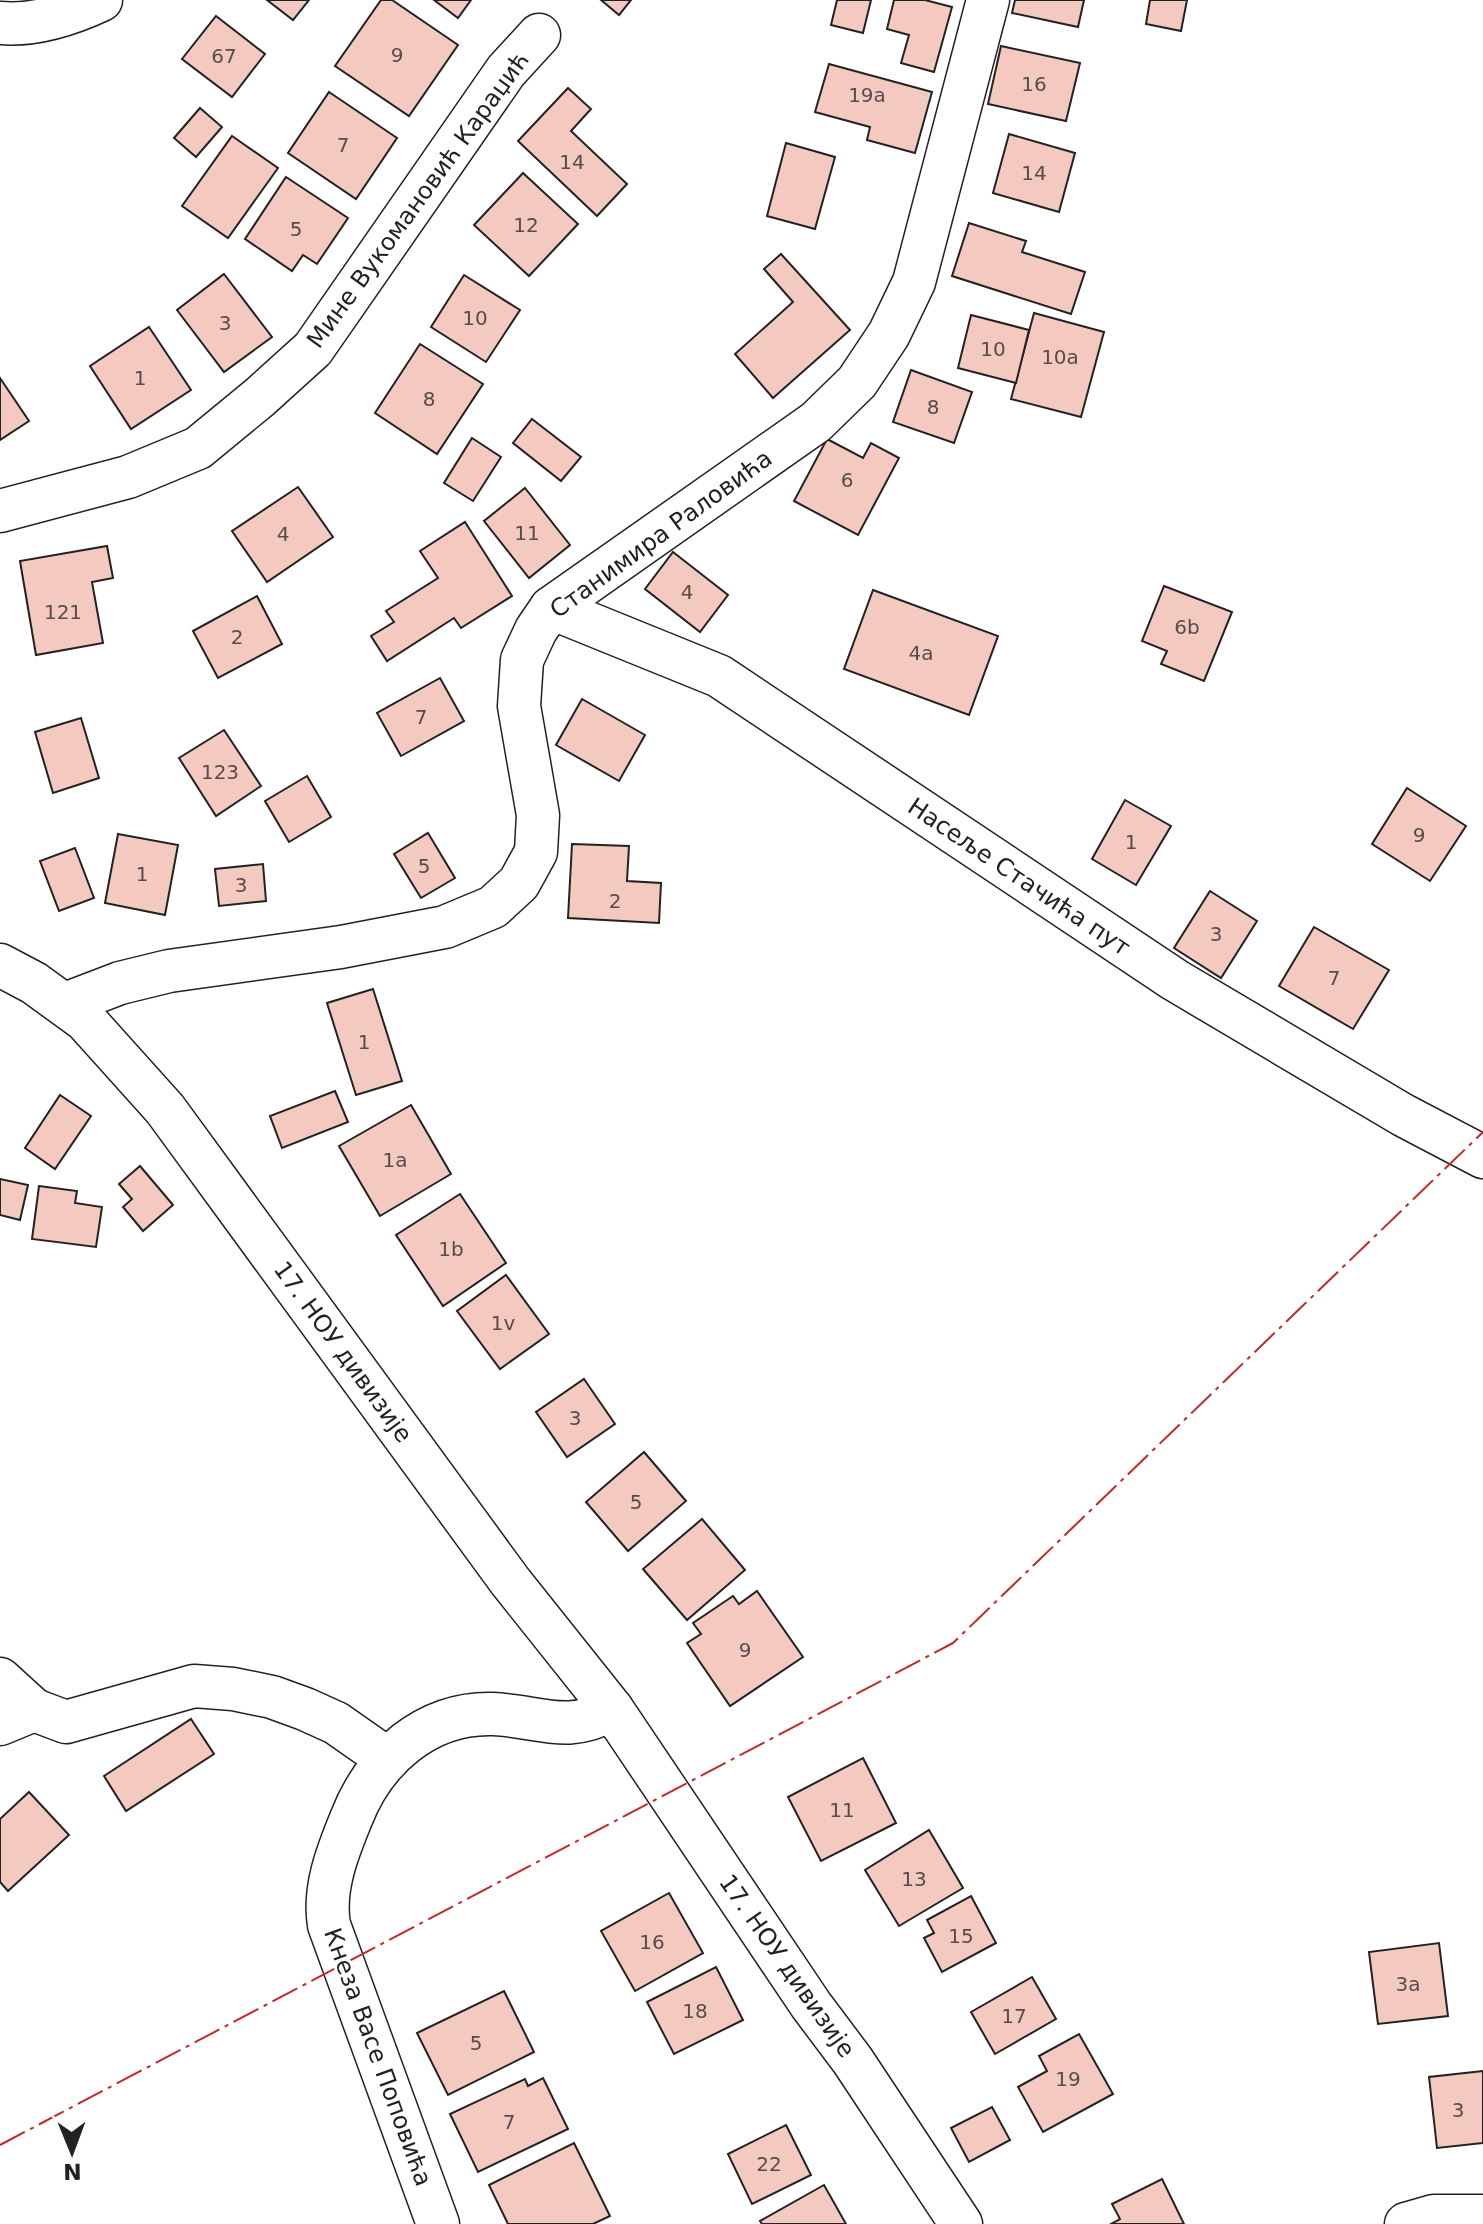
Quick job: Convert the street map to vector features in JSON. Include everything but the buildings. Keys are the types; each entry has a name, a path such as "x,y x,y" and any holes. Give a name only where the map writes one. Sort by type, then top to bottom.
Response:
{"street":[{"path":"0,23 14,24 63,15 101,0"},
{"name":"Станимира Раловића","path":"65,1004 120,983 169,971 341,947 445,927 493,907 519,883 536,852 538,815 519,706 522,660 536,630 551,608 816,422 857,382 889,334 914,282 988,0"},
{"name":"Мине Вукомановић Караџић","path":"0,511 128,477 198,448 260,397 313,349 506,71 539,35"},
{"name":"Насеље Стачића пут","path":"551,608 719,676 1175,980 1403,1115 1483,1157"},
{"name":"17. НОУ дивизије","path":"0,965 65,1004 108,1043 165,1109 510,1581 612,1709 961,2224"},
{"path":"0,1679 17,1717 66,1722 194,1686 233,1689 272,1697 305,1709 336,1723 386,1758 402,1744 451,1719 495,1714 571,1724 595,1719 612,1709"},
{"name":"Кнеза Васе Поповића","path":"386,1758 368,1782 346,1831 332,1871 327,1914 338,1953 438,2224"},
{"path":"1406,2224 1434,2216 1483,2216"}],"power":[{"path":"0,2145 953,1643 1483,1132"}]}
